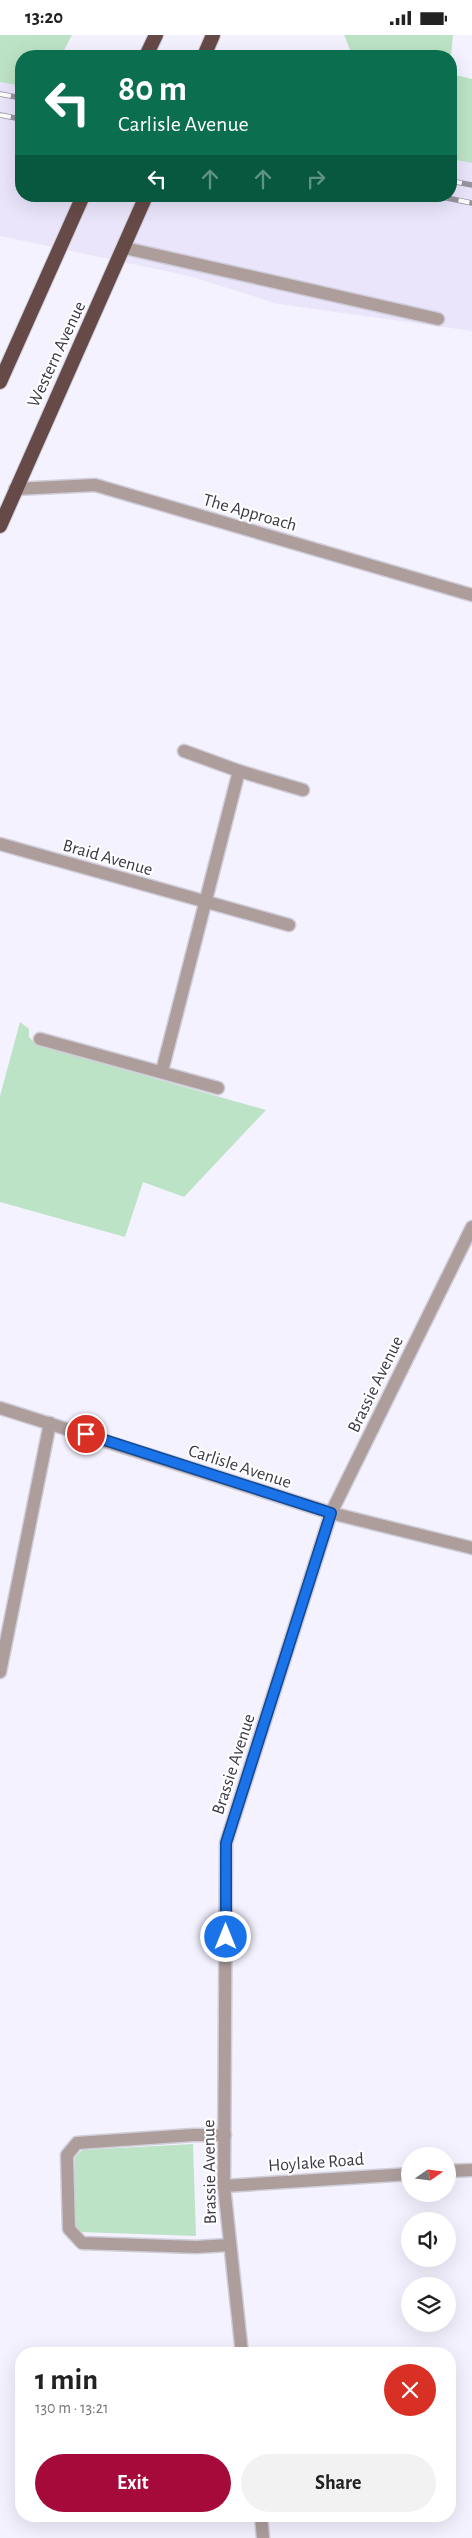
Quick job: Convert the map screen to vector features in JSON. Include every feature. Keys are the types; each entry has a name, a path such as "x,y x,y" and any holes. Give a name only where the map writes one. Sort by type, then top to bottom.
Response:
{"highway":[{"path":"149,50 156,36"},
{"path":"0,382 80,202"},
{"name":"Western Avenue","path":"0,526 125,248 144,202"}],"street":[{"path":"125,248 438,319"},
{"name":"The Approach","path":"15,489 95,485 472,595"},
{"path":"184,751 239,771 303,790"},
{"path":"162,1071 239,771"},
{"name":"Braid Avenue","path":"0,844 289,925"},
{"path":"40,1039 218,1087"},
{"name":"Brassie Avenue","path":"241,2347 224,2186 226,1843 331,1513 472,1227"},
{"name":"Carlisle Avenue","path":"0,1409 50,1423 331,1513 472,1548"},
{"path":"0,1672 50,1423"},
{"path":"225,2135 193,2135 77,2143 67,2155 69,2229 82,2243 196,2247 229,2245"},
{"path":"456,2171 472,2170"},
{"name":"Hoylake Road","path":"224,2186 401,2175"},
{"path":"262,2522 264,2538"}],"shaded area":[{"path":"0,82 15,85 15,202 457,202 457,160 472,163 472,331 278,304 189,276 0,236"}],"green space":[{"path":"0,35 72,35 64,50 15,50 15,85 0,82"},
{"path":"344,35 453,35 452,50 350,50"},
{"path":"457,75 472,79 472,163 457,160"},
{"path":"20,1022 29,1029 29,1037 37,1045 266,1110 184,1197 143,1182 125,1237 0,1202 0,1096"},
{"path":"193,2144 196,2236 80,2232 75,2224 75,2157 82,2150"}],"railway":[{"path":"0,94 15,97"},
{"path":"0,115 15,118"},
{"path":"457,182 472,185"},
{"path":"457,200 472,203"}],"route":[{"path":"86,1434 331,1513 226,1843 226,1937"}]}
